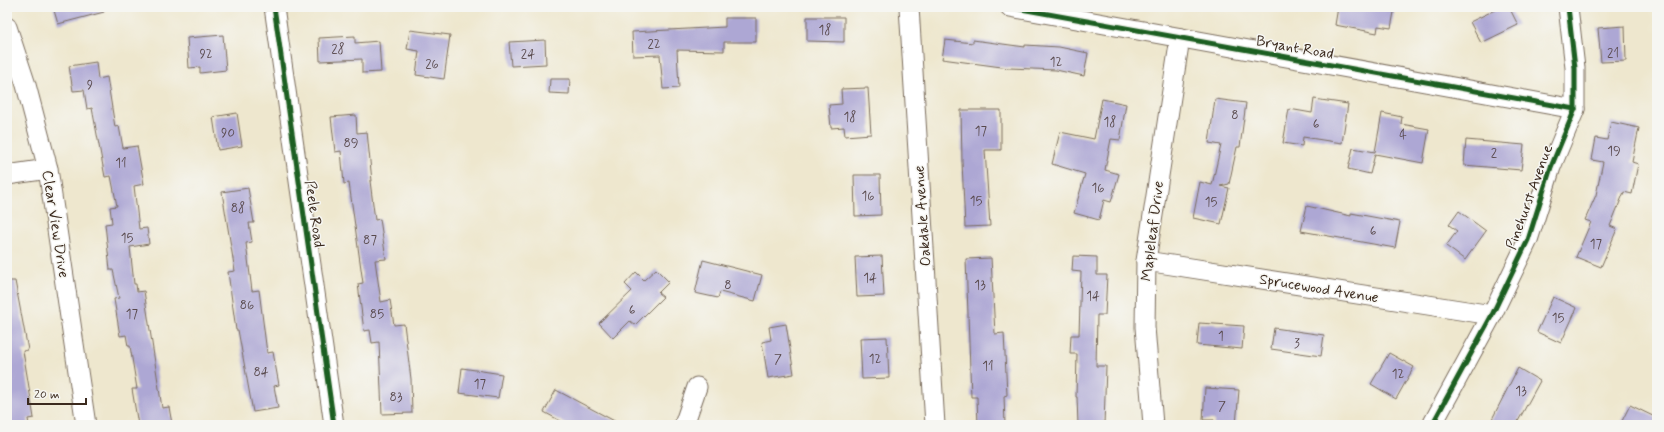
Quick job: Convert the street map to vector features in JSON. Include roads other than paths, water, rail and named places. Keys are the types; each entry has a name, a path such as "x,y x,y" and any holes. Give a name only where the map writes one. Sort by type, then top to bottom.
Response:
{"street":[{"name":"Peele Road","path":"274,7 334,425"},
{"name":"Oakdale Avenue","path":"910,7 935,425"},
{"name":"Bryant Road","path":"1010,7 1574,109"},
{"name":"Pinehurst Avenue","path":"1432,425 1492,315 1528,240 1551,168 1574,109 1575,68 1568,7"},
{"name":"Clear View Drive","path":"7,27 37,124 48,169 86,425"},
{"name":"Mapleleaf Drive","path":"1153,425 1145,327 1146,261 1180,38"},
{"path":"7,175 48,169"},
{"name":"Sprucewood Avenue","path":"1146,261 1492,315"},
{"path":"684,425 697,387"}]}
